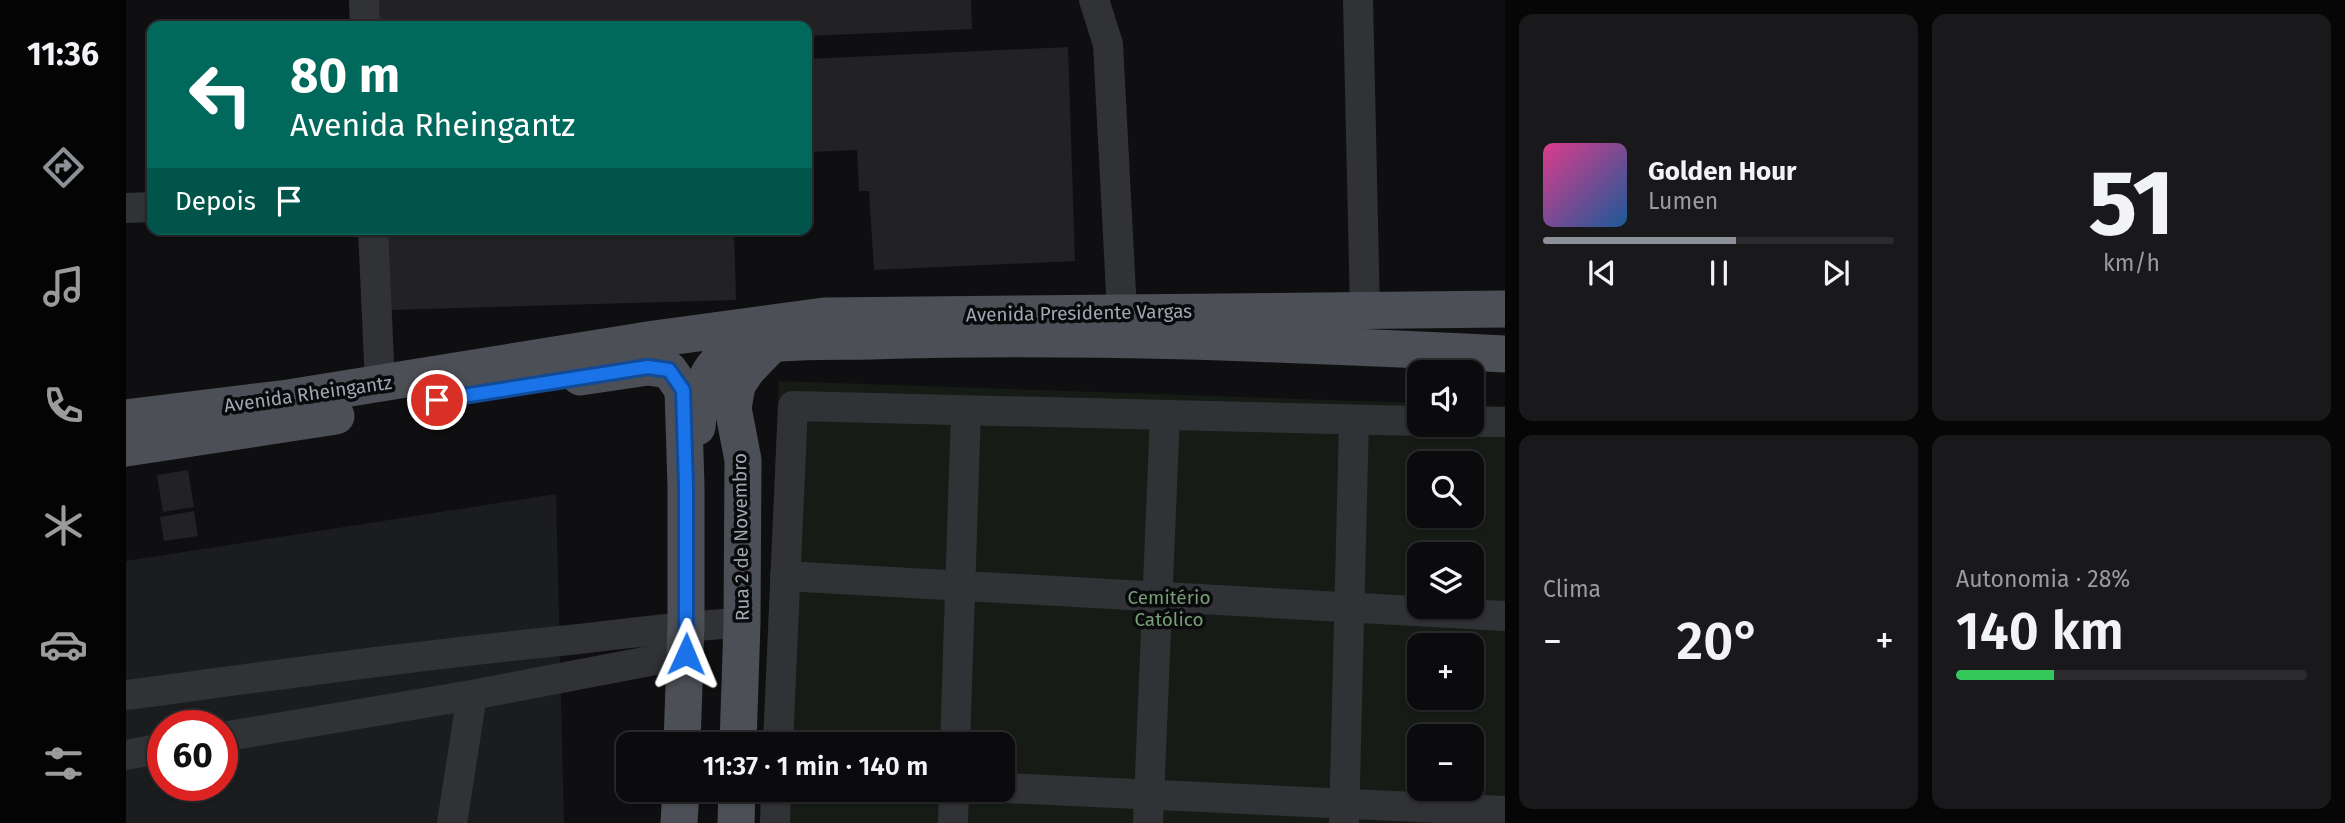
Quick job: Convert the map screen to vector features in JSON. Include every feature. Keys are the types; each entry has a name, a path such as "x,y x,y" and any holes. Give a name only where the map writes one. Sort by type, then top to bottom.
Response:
{"main road":[{"name":"Avenida Presidente Vargas","path":"651,353 824,316 1505,309"},
{"name":"Avenida Presidente Vargas","path":"686,486 695,453 700,400 706,379 722,357 737,349 772,344 907,340 1248,342 1505,354"},
{"name":"Rua 2 de Novembro","path":"738,732 743,623 743,460 733,408 737,385 747,370 772,344"},
{"name":"Avenida Rheingantz","path":"126,448 292,411 651,353"},
{"path":"651,353 669,370 683,390 686,639 682,732"},
{"path":"292,411 381,396"},
{"name":"Avenida Rheingantz","path":"126,418 292,411"},
{"path":"680,823 681,802"},
{"path":"736,823 737,802"}],"street":[{"path":"364,0 365,21"},
{"path":"1094,0 1108,44 1122,312"},
{"path":"1358,0 1365,312"},
{"path":"126,208 147,207"},
{"path":"373,235 381,396"},
{"path":"778,732 793,407 1407,421"},
{"path":"955,732 966,411"},
{"path":"1148,809 1165,415"},
{"path":"1345,813 1354,420"},
{"path":"1484,422 1505,422"},
{"path":"785,576 1505,616"},
{"path":"238,734 461,696 743,623"},
{"path":"126,695 445,652 649,632 686,639"},
{"path":"445,652 461,696 452,823"},
{"path":"126,755 147,751"},
{"path":"1015,790 1148,809 1345,813 1505,811"},
{"path":"775,823 776,802"},
{"path":"953,823 954,802"}],"shaded area":[{"path":"556,494 564,823 126,823 126,561"}],"green space":[{"name":"Cemitério Católico","path":"779,381 1407,403 1407,437 1484,437 1484,405 1505,406 1505,823 760,823 761,802 1015,802 1015,732 764,732"}],"building":[{"path":"375,0 971,0 972,29 812,36 812,21 376,21"},
{"path":"1068,47 1075,261 874,270 869,191 859,191 857,150 812,152 812,59"},
{"path":"386,235 734,235 736,300 391,310"},
{"path":"188,470 194,507 163,512 157,475"},
{"path":"194,511 198,536 164,541 160,517"}],"route":[{"path":"437,400 648,367 669,370 683,390 686,654"}]}
